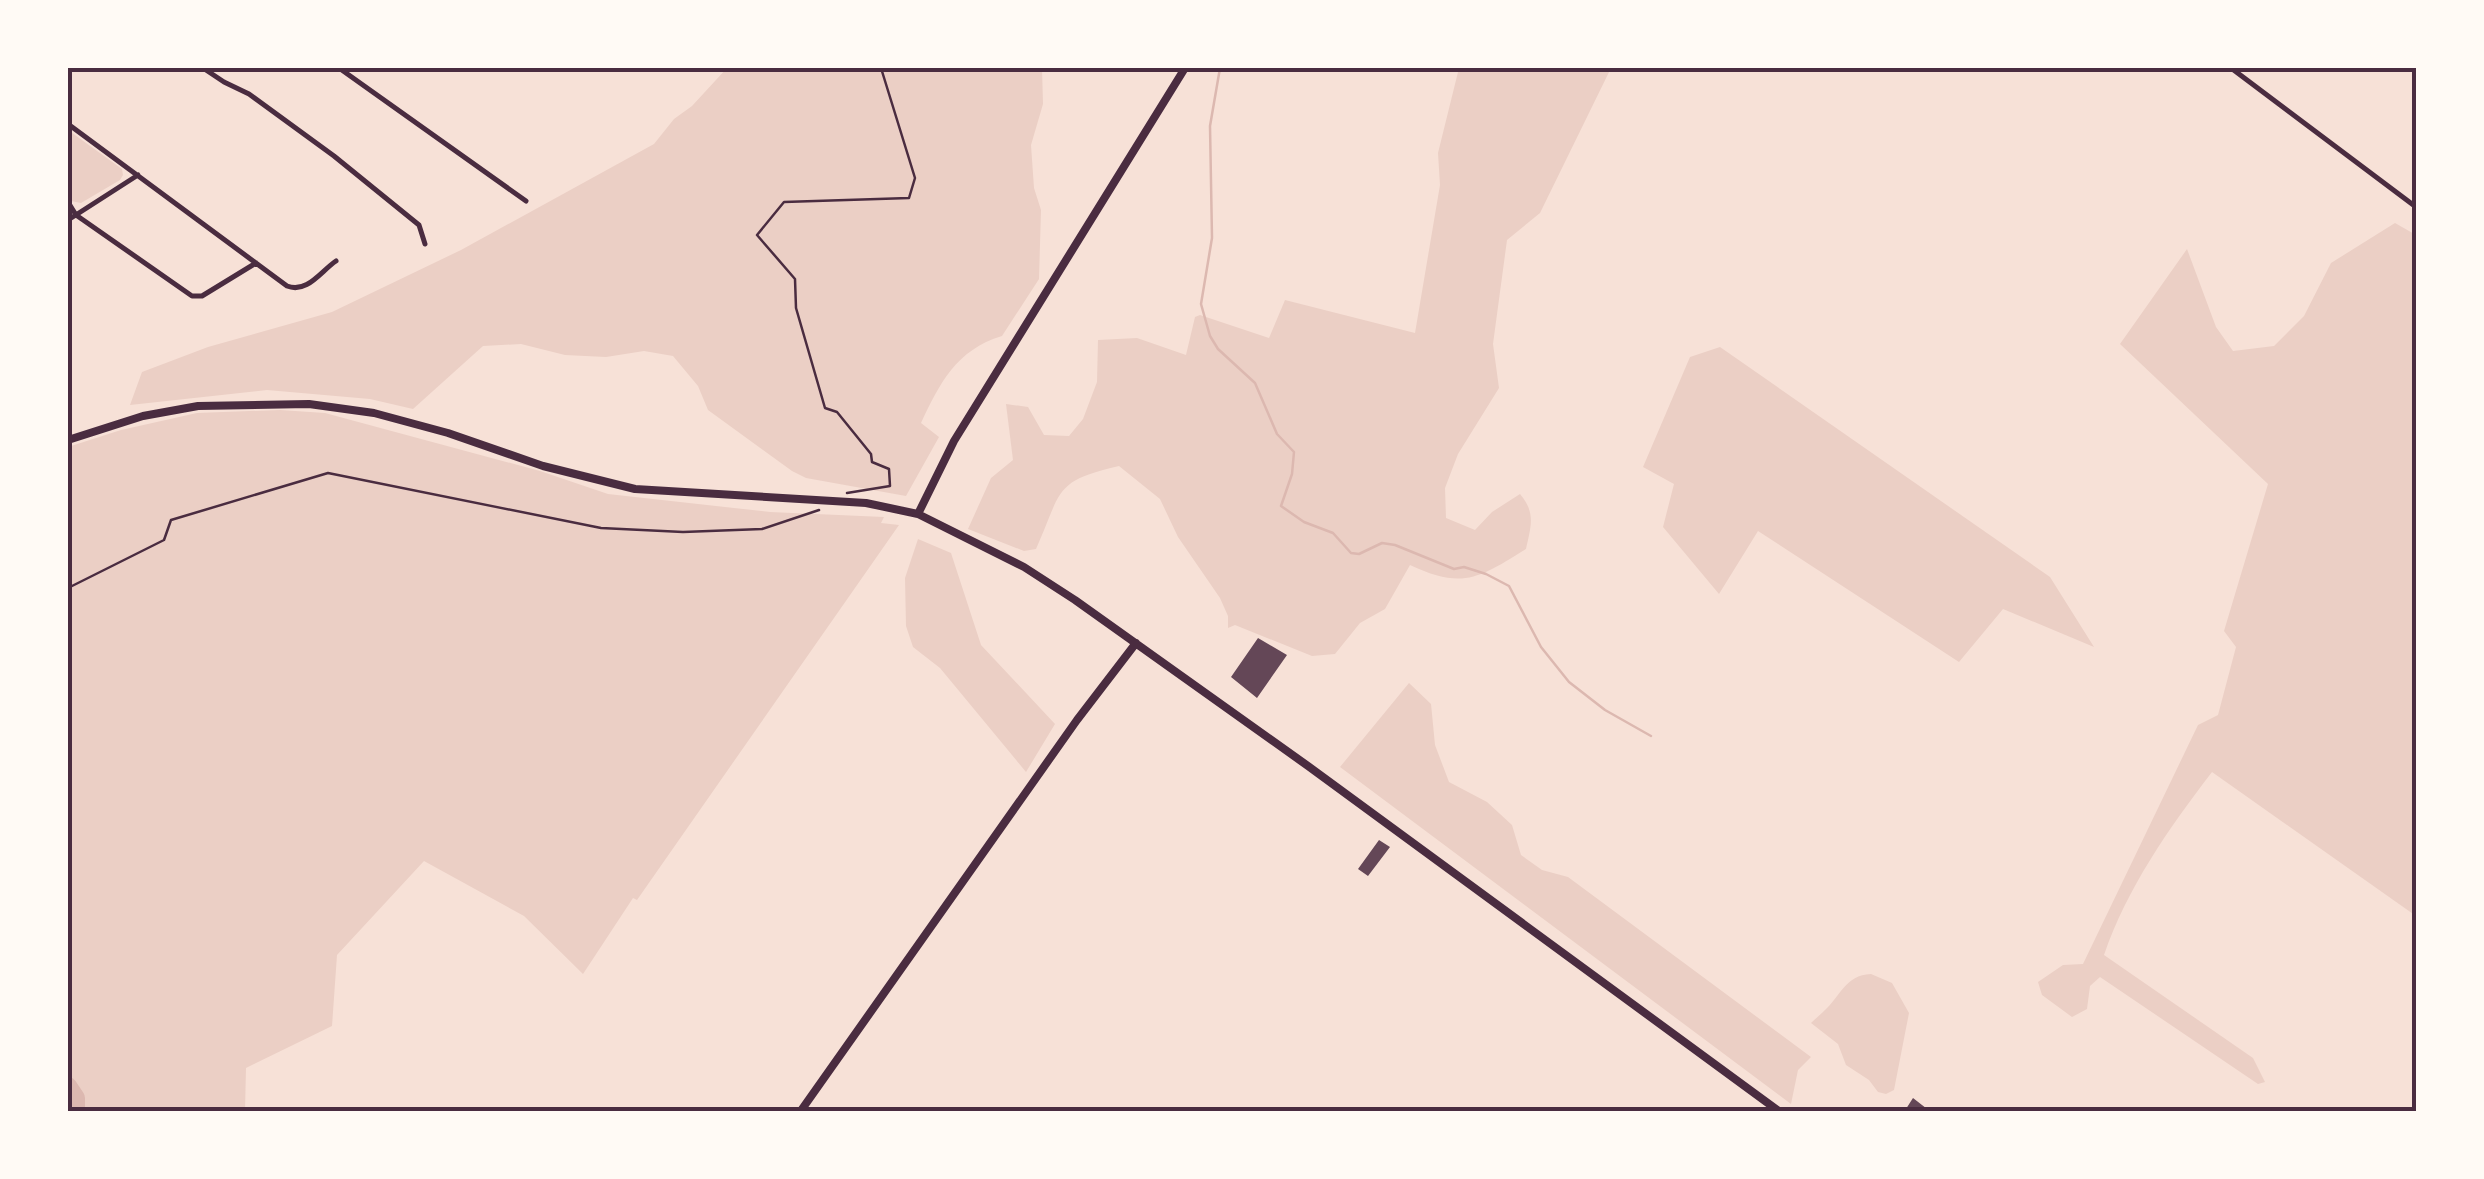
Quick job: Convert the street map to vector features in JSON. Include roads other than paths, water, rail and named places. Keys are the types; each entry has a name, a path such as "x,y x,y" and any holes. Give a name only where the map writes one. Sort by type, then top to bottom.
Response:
{"main road":[{"path":"918,514 954,441 1185,68"},
{"path":"68,440 143,416 198,406 308,404 374,413 448,433 542,466 635,489 866,503 918,514 1024,568 1136,643 1780,1112"},
{"path":"800,1112 1077,720 1136,643"}],"street":[{"path":"203,68 249,94 334,156 420,225 425,244"},
{"path":"340,68 526,201"},
{"path":"2231,68 2416,208"},
{"path":"68,124 295,289 305,287 336,261"},
{"path":"68,220 138,175"},
{"path":"68,202 76,215 192,296 202,296 256,263"}],"waterway":[{"path":"1220,68 1210,126 1212,238 1201,304 1218,349 1255,383 1277,434 1294,452 1292,474 1281,506 1304,522 1333,533 1351,553 1359,554 1382,543 1395,545 1454,569 1464,567 1486,574 1509,586 1541,647 1569,682 1605,710 1651,736"},
{"path":"68,1086 76,1098 76,1112"}]}
